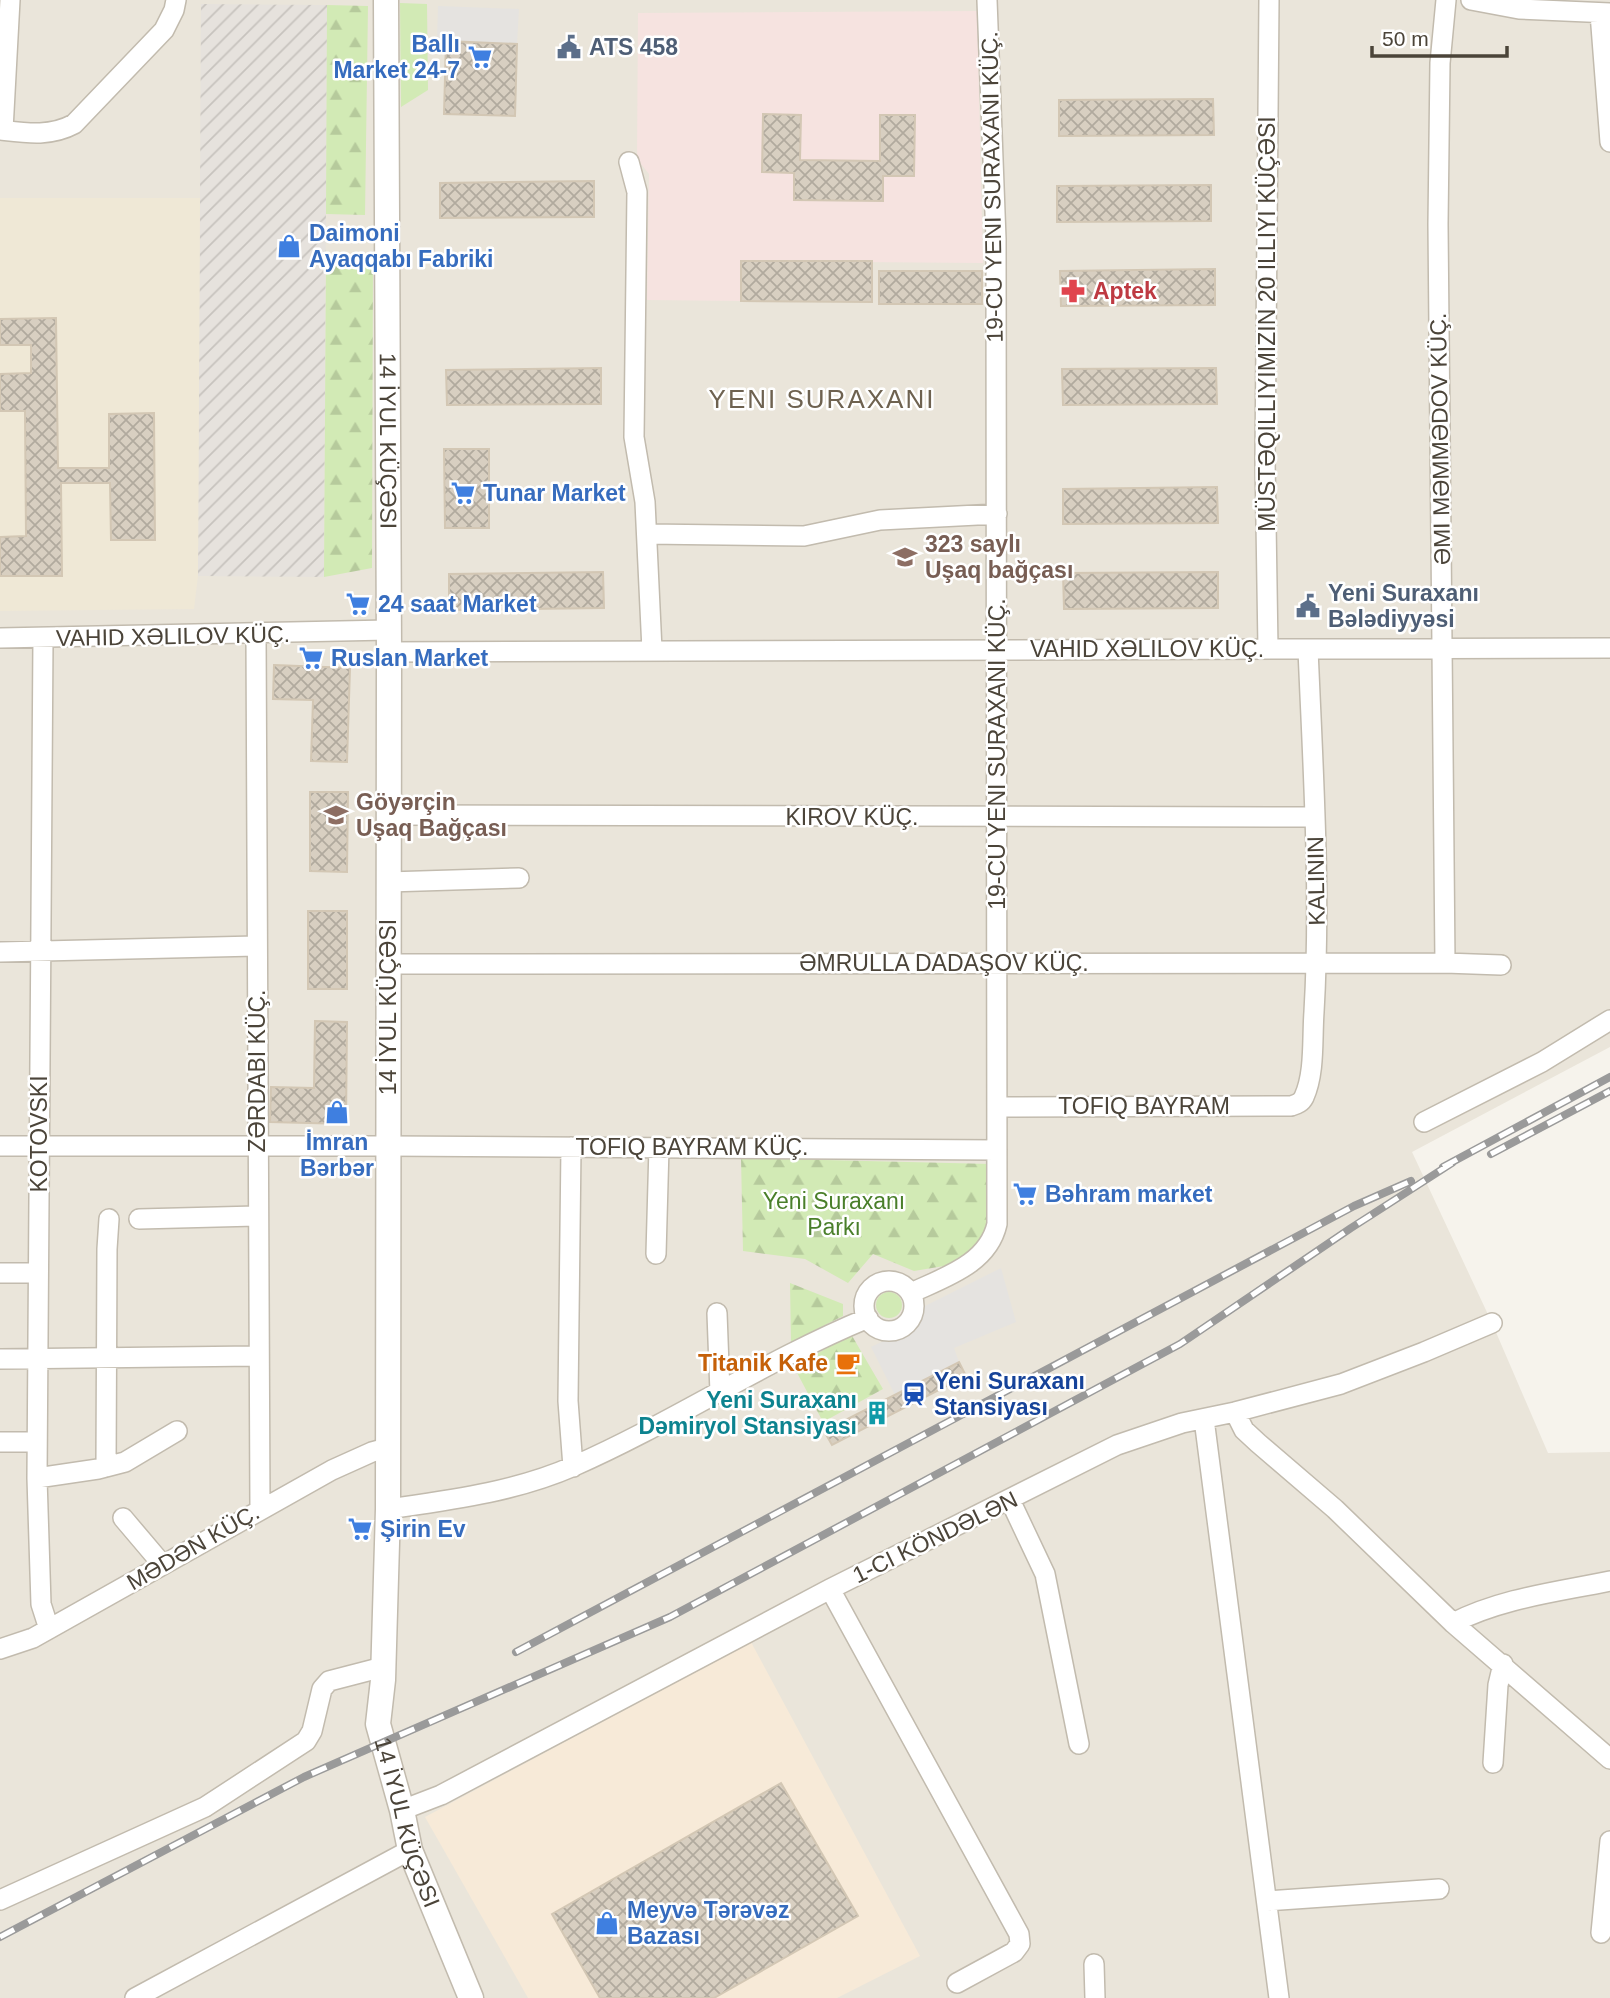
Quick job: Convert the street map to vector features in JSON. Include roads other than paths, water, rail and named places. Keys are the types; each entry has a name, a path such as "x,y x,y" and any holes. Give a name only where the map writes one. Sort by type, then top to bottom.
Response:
{"street":[{"path":"10,0 2,130 45,134 61,131 74,124 163,30 174,10 176,0"},
{"name":"14 İYUL KÜÇƏSI","path":"386,0 389,641 388,1509 379,1730 402,1810 410,1850 471,1998"},
{"path":"911,1293 981,1256 988,1247 997,1224 996,239 987,0"},
{"name":"MÜSTƏQILLIYIMIZIN 20 ILLIYI KÜÇƏSI","path":"1268,648 1265,460 1269,0"},
{"name":"ƏMI MƏMMƏDOV KÜÇ.","path":"1445,963 1438,224 1440,63 1447,0"},
{"path":"1471,0 1519,9 1605,13 1610,142"},
{"path":"629,162 637,192 634,437 645,502 652,650"},
{"path":"647,534 804,536 880,520 997,514"},
{"name":"VAHID XƏLILOV KÜÇ.","path":"0,638 256,634 652,650 1610,648"},
{"name":"ZƏRDABI KÜÇ.","path":"256,634 260,1508"},
{"name":"KOTOVSKI","path":"43,639 37,1478 41,1604 49,1629"},
{"name":"KALININ","path":"1292,1106 1303,1099 1311,1064 1317,963 1315,817 1308,649"},
{"name":"KIROV KÜÇ.","path":"389,815 1315,817"},
{"path":"388,882 519,878"},
{"path":"0,952 256,946"},
{"name":"ƏMRULLA DADAŞOV KÜÇ.","path":"388,964 1501,965"},
{"path":"1424,1122 1542,1062 1610,1020"},
{"name":"TOFIQ BAYRAM","path":"997,1107 1292,1106"},
{"name":"TOFIQ BAYRAM KÜÇ.","path":"0,1146 997,1150"},
{"path":"571,1147 568,1401 573,1467"},
{"path":"656,1254 659,1147"},
{"path":"139,1219 258,1216"},
{"path":"106,1467 109,1219"},
{"path":"0,1273 38,1273"},
{"path":"896,1282 911,1293 914,1312 902,1328 883,1330 874,1326 868,1318 864,1309 865,1299 877,1284 896,1282"},
{"path":"717,1313 720,1393"},
{"path":"388,1509 490,1492 573,1467 830,1334 868,1318"},
{"name":"1-CI KÖNDƏLƏN","path":"402,1810 441,1795 830,1589 1117,1445 1151,1432 1341,1384 1492,1323"},
{"path":"0,1359 259,1356"},
{"path":"1235,1412 1244,1430 1335,1509 1453,1623 1610,1759"},
{"path":"1204,1419 1279,1998"},
{"path":"37,1478 125,1462 177,1431"},
{"path":"0,1442 37,1442"},
{"name":"MƏDƏN KÜÇ.","path":"0,1649 26,1641 49,1629 260,1508 358,1458 387,1448"},
{"path":"1010,1500 1045,1574 1079,1744"},
{"path":"123,1518 162,1564"},
{"path":"1453,1623 1477,1611 1512,1600 1610,1581"},
{"path":"830,1589 1019,1934 1020,1944 1014,1952 957,1983"},
{"path":"1493,1763 1498,1685 1503,1664"},
{"path":"0,1900 205,1808 306,1741 312,1731 322,1689 329,1681 383,1667"},
{"path":"1601,1933 1610,1841"},
{"path":"135,1998 410,1850"},
{"path":"1267,1901 1439,1889"},
{"path":"1094,1964 1095,1998"}],"railway":[{"path":"1443,1167 1610,1077"},
{"path":"1491,1154 1610,1091"},
{"path":"0,1937 304,1777 670,1617 1180,1344 1452,1163"},
{"path":"516,1652 1354,1206 1411,1181"}],"place":[{"name":"ATS 458","path":"569,47"},
{"name":"Ballı Market 24-7","path":"480,57"},
{"name":"Daimoni Ayaqqabı Fabriki","path":"289,246"},
{"name":"Aptek","path":"1073,291"},
{"name":"Tunar Market","path":"463,493"},
{"name":"323 saylı Uşaq bağçası","path":"905,557"},
{"name":"24 saat Market","path":"358,604"},
{"name":"Yeni Suraxanı Bələdiyyəsi","path":"1308,606"},
{"name":"Ruslan Market","path":"311,658"},
{"name":"Göyərçin Uşaq Bağçası","path":"336,815"},
{"name":"İmran Bərbər","path":"337,1112"},
{"name":"Bәhram market","path":"1025,1194"},
{"name":"Titanik Kafe","path":"848,1363"},
{"name":"Yeni Suraxanı Stansiyası","path":"914,1394"},
{"name":"Yeni Suraxanı Dəmiryol Stansiyası","path":"877,1413"},
{"name":"Şirin Ev","path":"360,1529"},
{"name":"Meyvə Tərəvəz Bazası","path":"607,1923"}],"district":[{"name":"YENI SURAXANI","path":"822,399"}],"park label":[{"name":"Yeni Suraxanı Parkı","path":"834,1214"}]}
